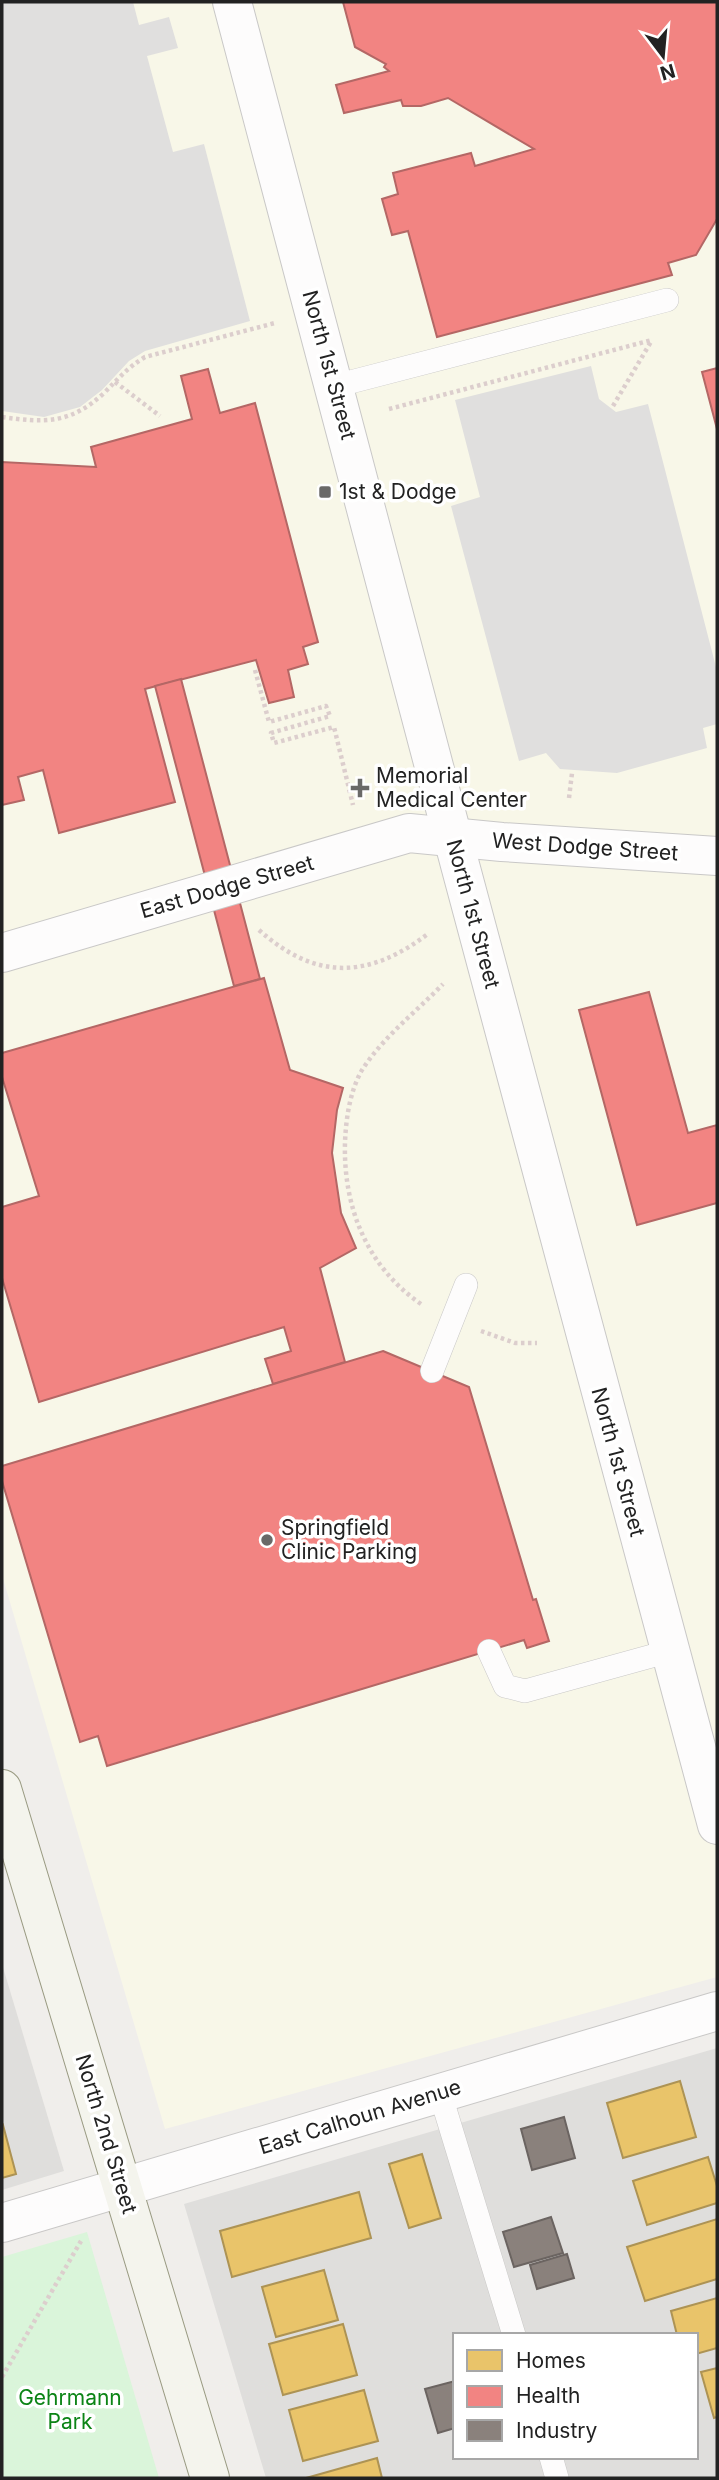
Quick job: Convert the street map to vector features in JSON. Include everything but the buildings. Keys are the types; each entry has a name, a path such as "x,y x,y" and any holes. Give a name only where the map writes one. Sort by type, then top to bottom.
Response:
{"main road":[{"name":"North 2nd Street","path":"2,1789 210,2478"}],"street":[{"name":"North 1st Street","path":"232,2 547,1198 717,1825"},
{"name":"East Dodge Street","path":"2,953 409,833 453,838"},
{"name":"West Dodge Street","path":"453,838 717,856"},
{"name":"East Calhoun Avenue","path":"2,2223 717,2011"}],"lane":[{"path":"335,386 667,300"},
{"path":"432,1371 466,1285"},
{"path":"489,1651 505,1686 525,1691 670,1651"},
{"path":"440,2093 513,2333"},
{"path":"552,2459 557,2478"}],"path":[{"path":"2,417 26,421 65,419 80,412 127,367 145,357 275,323"},
{"path":"389,409 652,340 613,406"},
{"path":"114,382 160,416"},
{"path":"255,670 269,722 326,706 330,716 271,733 274,743 334,727 353,805"},
{"path":"569,798 572,773"},
{"path":"258,930 293,956 314,964 337,968 363,967 387,960 408,949 429,933"},
{"path":"421,1304 401,1290 379,1263 360,1230 345,1177 345,1128 350,1100 360,1073 401,1023 443,985"},
{"path":"481,1330 515,1343 537,1343"},
{"path":"2,2377 82,2238"}],"shaded area":[{"name":"Memorial Medical Center","path":"2,2 717,2 717,1977 165,2129 2,1575"},
{"path":"2,2 133,2 139,25 169,17 178,48 147,56 173,152 204,144 250,321 145,351 129,361 102,390 80,407 44,417 2,411"},
{"path":"591,366 599,399 616,412 648,404 717,671 717,724 703,728 707,748 617,773 560,769 546,753 519,761 451,506 480,497 455,400"},
{"path":"2,1964 64,2171 2,2190"},
{"path":"717,2048 717,2478 266,2478 184,2204"}],"green space":[{"name":"Gehrmann Park","path":"87,2232 159,2478 2,2478 2,2257"}],"place":[{"name":"1st & Dodge","path":"325,492"},
{"name":"Memorial Medical Center","path":"360,788"},
{"name":"Springfield Clinic Parking","path":"267,1540"}]}
